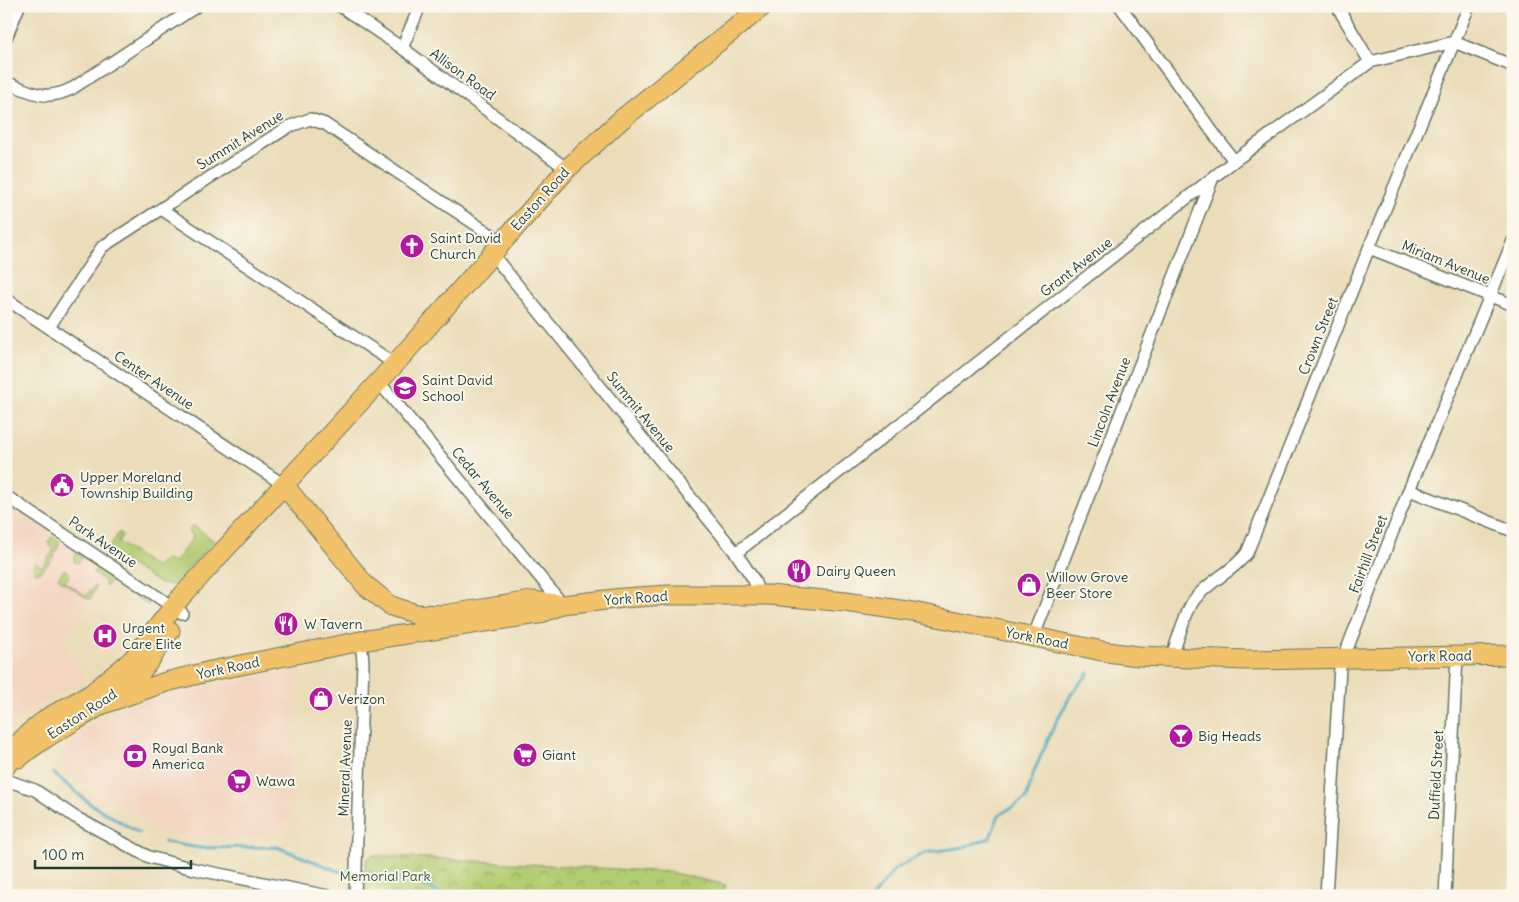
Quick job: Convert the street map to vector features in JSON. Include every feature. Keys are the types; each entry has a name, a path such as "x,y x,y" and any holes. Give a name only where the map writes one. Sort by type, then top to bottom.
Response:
{"highway":[{"name":"Easton Road","path":"6,766 19,744 30,732 49,717 91,694 132,660 178,610 241,530 394,364 567,169 622,119 762,7"},
{"name":"York Road","path":"284,485 365,585 391,606 416,614 443,616 532,601 563,605 654,596 759,595 875,606 1107,652 1171,658 1343,658 1513,655"},
{"name":"York Road","path":"103,704 166,682 361,641 538,614 563,605"},
{"name":"Easton Road","path":"6,772 37,743 103,704 138,675 178,610"}],"street":[{"path":"6,38 19,6"},
{"path":"6,82 38,95 57,96 73,88 197,6"},
{"name":"Allison Road","path":"340,6 402,48 567,169"},
{"path":"402,48 420,6"},
{"path":"1337,6 1370,62"},
{"name":"Crown Street","path":"1171,658 1194,601 1202,592 1238,565 1247,553 1369,248 1469,6"},
{"path":"1122,7 1234,161"},
{"path":"1454,42 1513,66"},
{"name":"Grant Avenue","path":"736,553 1234,161 1370,62 1454,42"},
{"name":"Summit Avenue","path":"49,327 102,247 288,127 310,119 325,124 497,248 556,332 736,553 754,580 759,595"},
{"name":"Lincoln Avenue","path":"1033,638 1212,179"},
{"path":"161,209 394,364"},
{"name":"Fairhill Street","path":"1326,896 1338,676 1343,658 1408,490 1513,241"},
{"name":"Miriam Avenue","path":"1369,248 1513,305"},
{"name":"Center Avenue","path":"6,299 284,485"},
{"name":"Cedar Avenue","path":"378,381 563,605"},
{"path":"1408,490 1513,531"},
{"name":"Park Avenue","path":"6,496 178,610"},
{"name":"Mineral Avenue","path":"355,890 363,670 361,641"},
{"name":"Duffield Street","path":"1445,896 1457,656"},
{"path":"6,780 34,790 75,817 149,857 194,869 328,896"}],"shaded area":[{"path":"6,506 109,574 63,640 86,679 27,711 6,728"},
{"path":"296,669 291,822 280,832 251,838 164,834 61,768 68,740 133,702"}],"green space":[{"path":"193,525 214,541 172,585 160,584 108,550 119,532 122,536 118,542 156,568 165,559 174,563 194,536 188,532"},
{"path":"52,537 59,541 55,554 45,568 37,573 34,572 33,566 35,562 42,567 54,550 48,543"},
{"path":"78,554 88,561 82,557 78,563 74,562 75,555"},
{"path":"97,567 148,603 149,606 111,580 106,587 104,581 93,573"},
{"path":"64,569 70,574 65,582 86,596 94,586 96,587 90,599 58,578"},
{"name":"Memorial Park","path":"373,855 669,872 726,885 722,896 362,896 366,860"}],"waterway":[{"path":"873,896 895,869 925,853 964,847 990,838 999,815 1026,799 1034,771 1055,724 1072,693 1089,673"},
{"path":"53,773 89,803 139,833"},
{"path":"165,842 199,848 277,847 338,871 383,875 424,885 445,896"}],"place":[{"name":"Saint David Church","path":"412,246"},
{"name":"Saint David School","path":"405,388"},
{"name":"Upper Moreland Township Building","path":"62,485"},
{"name":"Dairy Queen","path":"799,571"},
{"name":"Willow Grove Beer Store","path":"1029,585"},
{"name":"W Tavern","path":"286,624"},
{"name":"Urgent Care Elite","path":"105,636"},
{"name":"Verizon","path":"321,699"},
{"name":"Big Heads","path":"1181,736"},
{"name":"Giant","path":"525,755"},
{"name":"Royal Bank America","path":"135,756"},
{"name":"Wawa","path":"239,781"}]}
